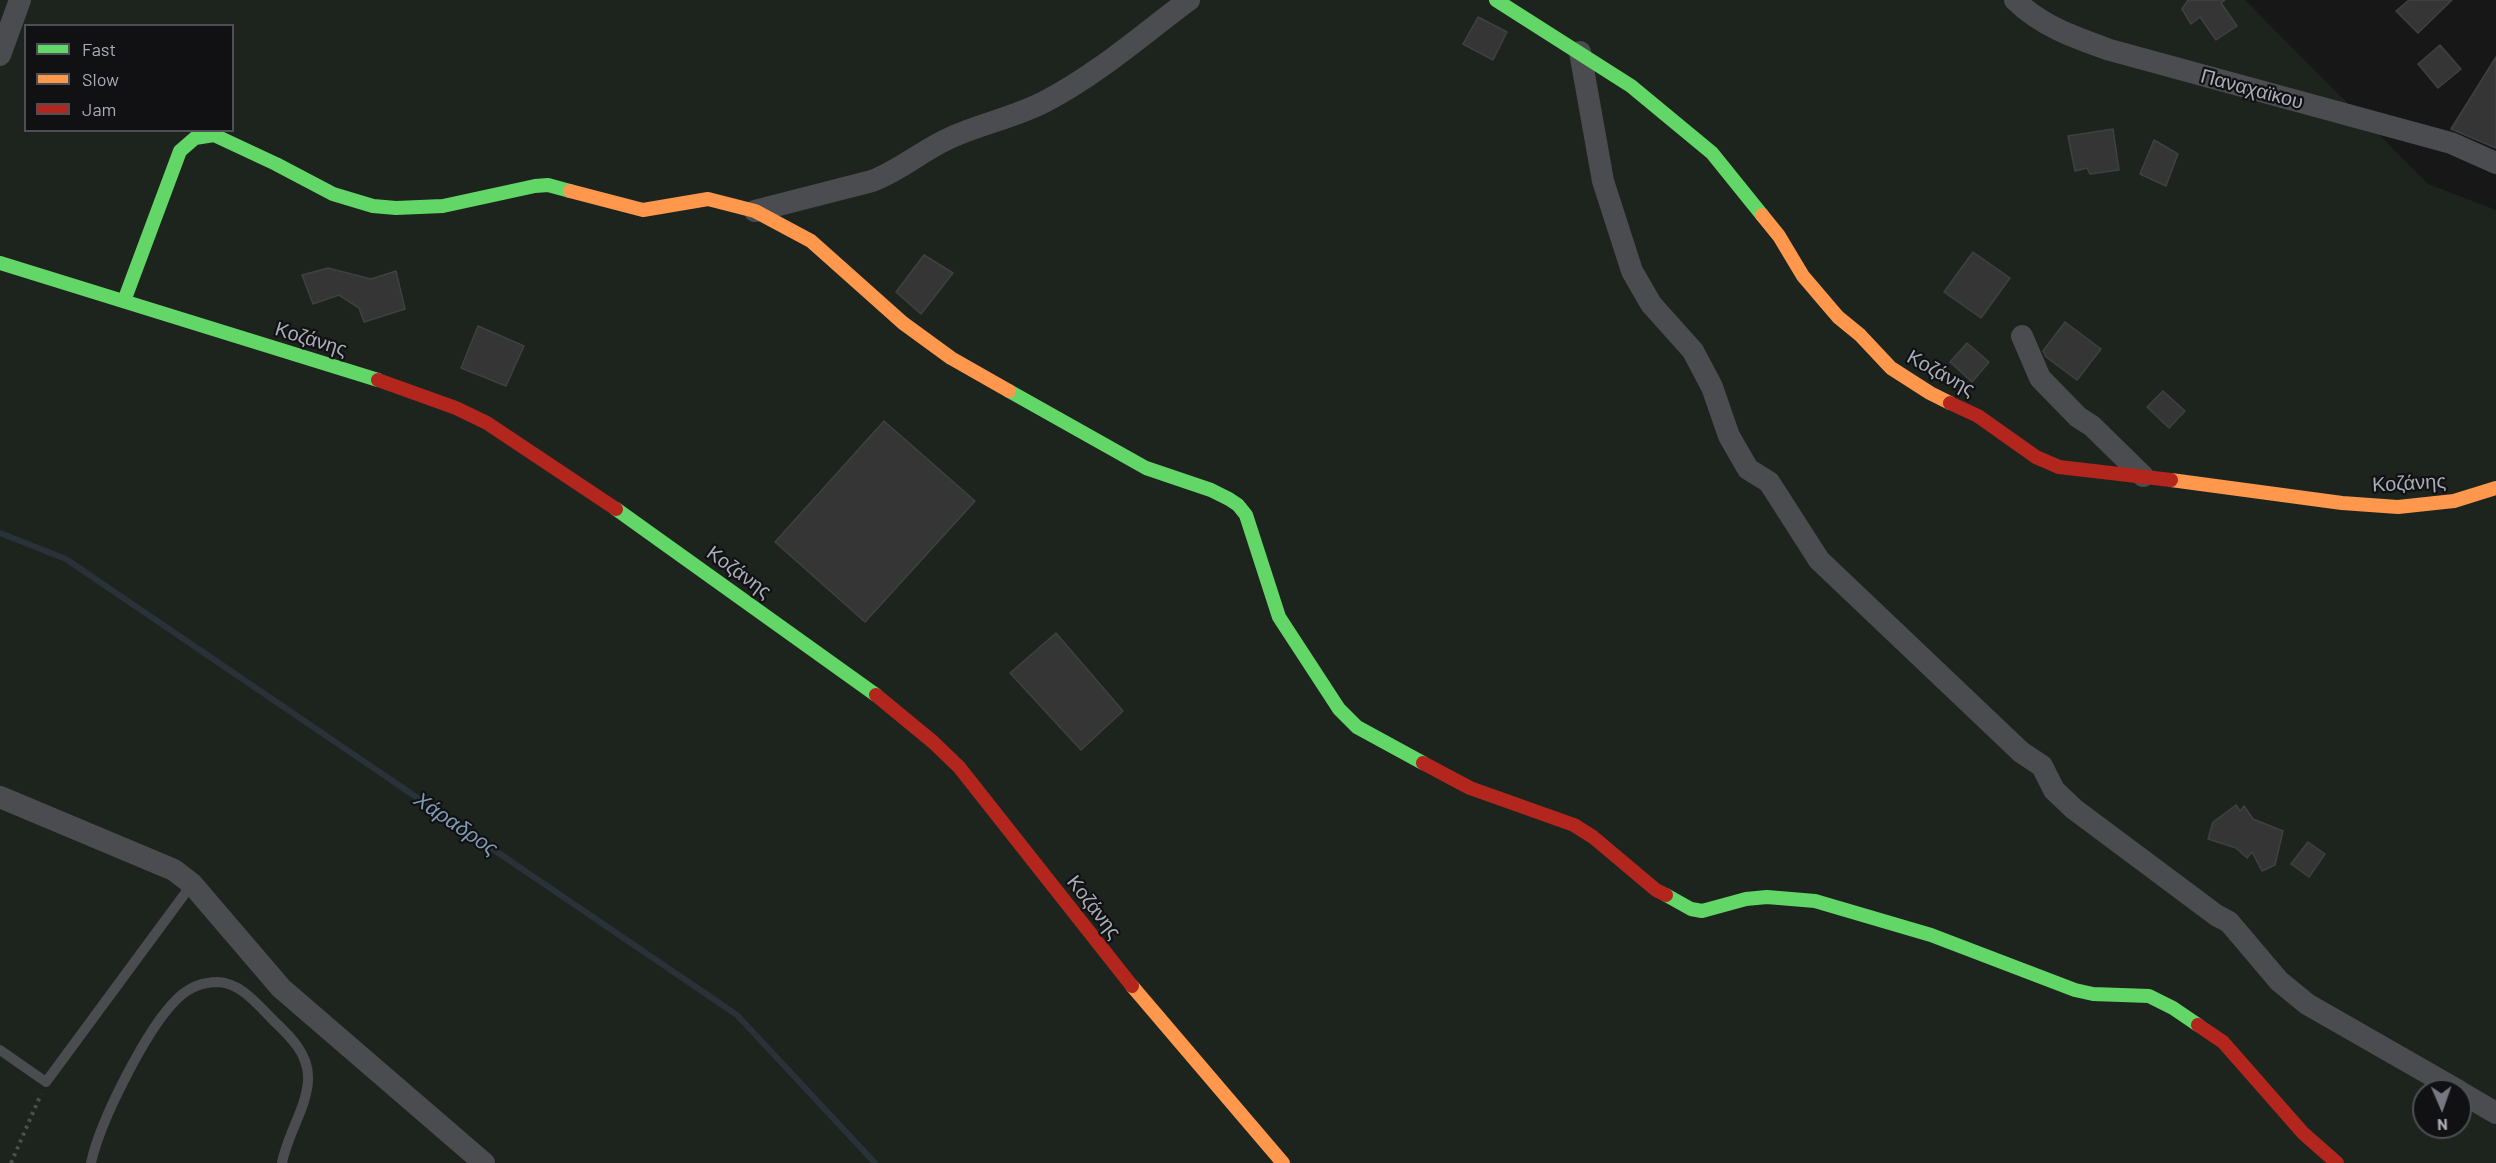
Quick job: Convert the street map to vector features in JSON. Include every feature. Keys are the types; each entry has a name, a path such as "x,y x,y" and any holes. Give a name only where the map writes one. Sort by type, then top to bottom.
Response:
{"street":[{"path":"0,55 20,0"},
{"path":"754,211 872,182 953,136 1022,113 1049,100 1092,73 1189,0"},
{"name":"Κοζάνης","path":"1496,0 1581,52 1631,86 1712,153 1779,236 1803,276 1838,317 1860,335 1891,368 1930,393 1978,416 2036,457 2059,467 2342,503 2398,507 2454,501 2496,488"},
{"name":"Παναχαϊκου","path":"2016,0 2047,24 2092,44 2182,71 2259,89 2451,143 2496,163"},
{"path":"1581,52 1603,181 1632,271 1651,304 1693,351 1712,387 1730,436 1748,469 1769,482 1819,560 2020,752 2042,766 2054,790 2067,802 2159,874 2229,922 2290,992 2439,1079"},
{"path":"124,301 180,151 195,137 204,134 214,135 336,196 359,204 400,208 435,207 548,185 643,210 708,200 754,211 811,241 903,323 951,358 1146,468 1211,490 1238,505 1246,515 1279,617 1339,709 1357,727 1470,788 1574,825 1593,837 1656,890 1691,909 1702,911 1746,899 1767,897 1815,901 1931,935 2075,990 2093,994 2149,996 2173,1008 2223,1042 2303,1133 2337,1163"},
{"name":"Κοζάνης","path":"0,264 388,383 456,408 487,423 548,462 684,556 872,692 933,742 959,767 1126,979 1283,1163"},
{"path":"2022,336 2040,378 2078,417 2092,426 2143,476"},
{"path":"0,797 174,870 192,884 281,988 484,1163"},
{"path":"2472,1098 2496,1113"}],"lane":[{"path":"0,1050 46,1082 192,884"},
{"path":"91,1163 107,1117 125,1078 165,1012 178,997 191,989 205,983 219,982 240,989 252,999 292,1038 304,1058 308,1080 282,1163"}],"path":[{"path":"11,1163 46,1082"}],"shaded area":[{"path":"0,0 2245,0 2428,184 2496,210 2496,1163 0,1163"}],"building":[{"path":"2188,0 2225,0 2221,3 2237,26 2216,40 2200,17 2191,24 2182,9"},
{"path":"2409,0 2452,0 2418,33 2396,11"},
{"path":"1478,17 1507,32 1493,60 1463,44"},
{"path":"2440,45 2461,69 2438,88 2418,64"},
{"path":"2496,57 2496,148 2451,129"},
{"path":"2113,129 2119,170 2090,174 2087,168 2075,171 2068,136"},
{"path":"2154,140 2178,154 2166,186 2140,174"},
{"path":"1973,252 2010,278 1981,318 1944,292"},
{"path":"924,255 953,273 921,314 896,292"},
{"path":"328,268 371,279 396,271 405,309 364,322 359,308 339,295 313,304 302,275"},
{"path":"2065,322 2101,349 2077,380 2046,357 2043,351"},
{"path":"478,326 524,346 506,386 461,368"},
{"path":"1967,343 1989,362 1972,382 1950,362"},
{"path":"2163,391 2185,411 2169,428 2147,407"},
{"path":"884,421 975,501 865,622 775,542"},
{"path":"1056,633 1123,711 1081,750 1010,673"},
{"path":"2236,805 2240,811 2244,806 2253,819 2283,831 2275,865 2262,871 2252,852 2247,858 2236,848 2208,839 2213,822"},
{"path":"2308,842 2325,854 2309,877 2291,864"}],"waterway":[{"name":"Χάραδρος","path":"0,533 66,559 737,1015 875,1163"}],"traffic: fast":[{"path":"1496,0 1631,86 1712,153 1762,215"},
{"path":"124,301 180,151 195,138 214,135 333,194 373,206 396,208 443,206 548,185 570,191"},
{"path":"0,263 378,380"},
{"path":"1009,391 1146,468 1211,490 1238,505 1246,515 1279,617 1339,709 1357,727 1423,763"},
{"path":"616,509 876,695"},
{"path":"1666,895 1691,909 1702,911 1746,899 1767,897 1815,901 1931,935 2075,990 2093,994 2149,996 2173,1008 2198,1025"}],"traffic: slow":[{"path":"570,191 643,210 708,199 755,211 811,241 903,323 951,358 1009,391"},
{"path":"1762,215 1779,236 1803,276 1838,317 1860,335 1891,368 1950,403"},
{"path":"2171,480 2342,503 2398,507 2454,501 2496,488"},
{"path":"1132,986 1283,1163"}],"traffic: jam":[{"path":"378,380 456,408 487,423 616,509"},
{"path":"1950,403 1978,416 2036,457 2059,467 2171,480"},
{"path":"876,695 933,742 959,767 1132,986"},
{"path":"1423,763 1470,788 1574,825 1593,837 1656,890 1666,895"},
{"path":"2198,1025 2223,1042 2303,1133 2337,1163"}]}
